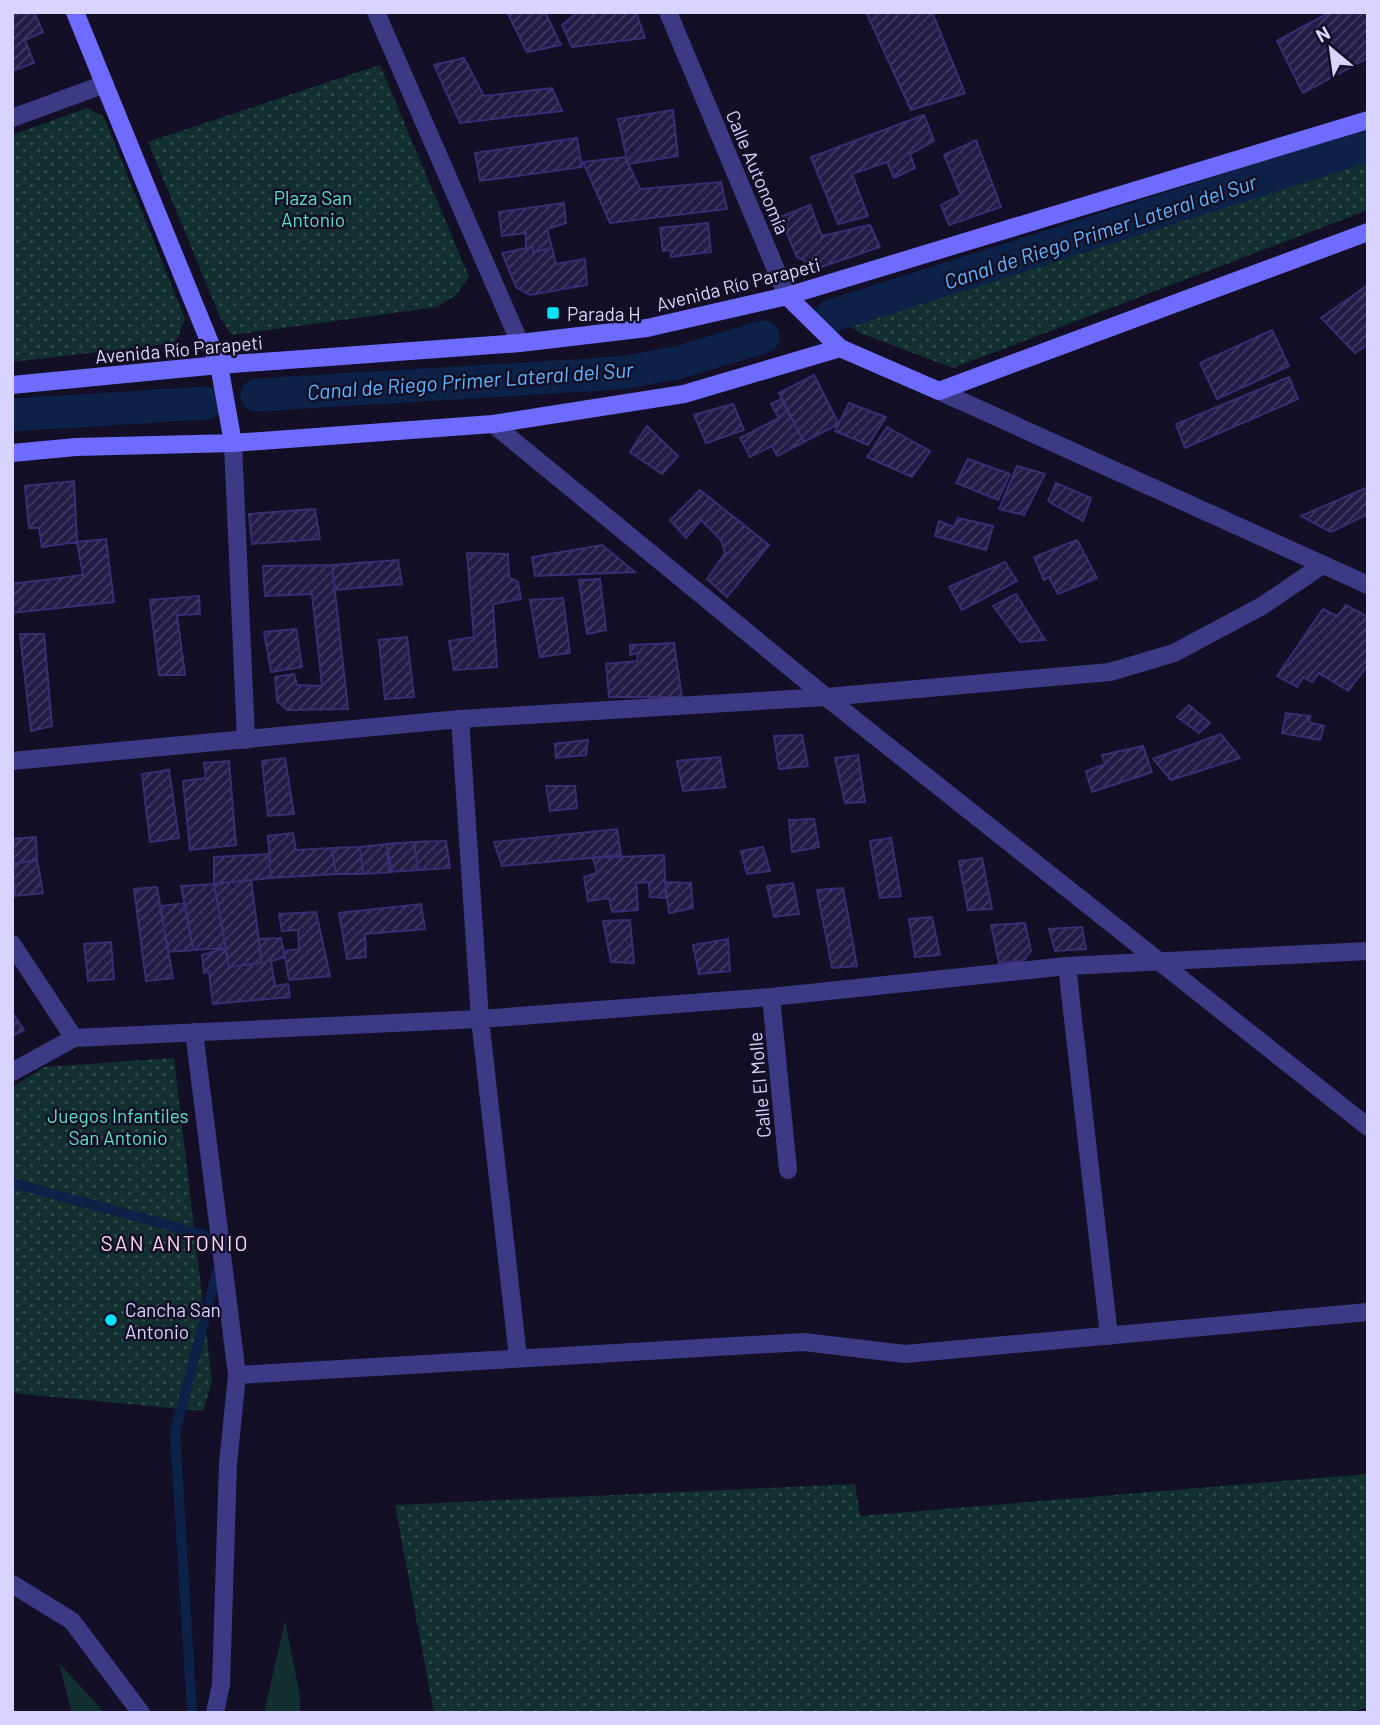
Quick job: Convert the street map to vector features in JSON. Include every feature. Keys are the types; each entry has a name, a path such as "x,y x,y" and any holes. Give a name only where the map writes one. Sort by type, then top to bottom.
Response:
{"main road":[{"path":"75,12 219,365 233,443"},
{"name":"Avenida Río Parapeti","path":"12,385 219,365 520,343 647,327 788,296 1368,120"},
{"path":"939,391 1368,232"},
{"name":"Calle Autonomía","path":"788,296 840,348 939,391"},
{"path":"12,453 76,447 233,443 494,424 684,394 840,348"}],"street":[{"path":"376,12 520,343"},
{"name":"Calle Autonomía","path":"668,12 788,296"},
{"path":"12,118 106,84"},
{"path":"939,391 1368,585"},
{"path":"494,424 826,697 1368,1127"},
{"path":"233,443 246,740"},
{"path":"12,761 460,719 826,697 1110,672 1174,653 1262,606 1321,566"},
{"path":"460,719 480,1019 517,1357"},
{"path":"12,944 74,1038"},
{"path":"12,1072 74,1038 480,1019 771,997 1067,966 1368,951"},
{"path":"1067,966 1110,1336"},
{"name":"Calle El Molle","path":"771,997 788,1170"},
{"path":"194,1032 237,1376 228,1464 221,1684 215,1713"},
{"path":"237,1376 517,1357 804,1342 905,1354 1368,1312"},
{"path":"12,1584 72,1621 141,1713"}],"green space":[{"name":"Plaza San Antonio","path":"380,65 469,277 456,295 437,307 232,335 220,317 148,142"},
{"path":"87,108 104,117 185,319 175,343 12,362 12,135"},
{"path":"1368,137 1368,210 953,368 860,333 820,306"},
{"name":"Juegos Infantiles San Antonio","path":"174,1058 212,1381 203,1411 12,1393 12,1087 44,1067"},
{"path":"1368,1474 1368,1707 1349,1713 434,1713 395,1505 855,1484 860,1516"},
{"path":"285,1621 300,1696 300,1713 264,1713"},
{"path":"59,1663 105,1713 72,1713"}],"building":[{"path":"23,12 34,12 43,32 25,40 34,63 12,71 12,17"},
{"path":"507,12 545,12 561,45 527,52"},
{"path":"578,12 636,12 645,38 572,47 562,25"},
{"path":"866,12 932,12 965,93 911,110"},
{"path":"1330,12 1368,12 1368,58 1303,93 1277,41"},
{"path":"464,58 484,96 552,88 562,111 460,123 434,65"},
{"path":"673,110 678,156 628,164 618,119"},
{"path":"924,115 934,141 910,154 915,168 894,178 887,162 852,174 868,216 838,224 811,157"},
{"path":"577,138 582,167 480,181 475,153"},
{"path":"976,140 1001,207 949,225 941,205 961,195 944,155"},
{"path":"625,157 640,189 721,182 727,209 610,223 583,162"},
{"path":"564,203 566,223 547,229 552,248 534,252 532,247 526,248 526,233 502,236 499,212"},
{"path":"810,205 822,236 870,225 880,247 818,268 797,257 780,217"},
{"path":"708,223 711,252 671,257 670,250 663,251 660,228"},
{"path":"532,247 534,252 552,248 556,264 585,259 587,285 530,295 516,287 502,253"},
{"path":"1368,285 1368,344 1355,353 1321,318"},
{"path":"1272,330 1289,366 1217,399 1200,363"},
{"path":"814,375 839,424 804,442 779,393"},
{"path":"1289,377 1298,399 1185,448 1176,424"},
{"path":"781,399 804,442 777,456 772,446 750,457 740,438 779,418 771,404"},
{"path":"849,403 886,417 868,445 835,431"},
{"path":"733,404 744,430 706,443 694,415"},
{"path":"647,426 678,456 662,474 630,452"},
{"path":"887,427 930,451 912,477 867,457"},
{"path":"968,459 1010,474 998,500 956,483"},
{"path":"1017,466 1045,474 1024,515 999,509"},
{"path":"74,481 77,542 42,547 39,528 29,528 25,486"},
{"path":"1056,483 1091,498 1083,521 1048,501"},
{"path":"1368,487 1368,514 1331,532 1301,516"},
{"path":"700,490 769,545 727,597 707,579 725,553 721,540 701,520 686,538 670,520"},
{"path":"315,509 320,539 252,544 249,514"},
{"path":"958,518 993,526 986,550 935,536 939,521 954,527"},
{"path":"106,539 114,602 12,613 12,584 83,575 77,542"},
{"path":"1077,540 1097,578 1058,594 1049,577 1044,580 1034,557"},
{"path":"602,545 635,572 535,576 532,557"},
{"path":"467,553 508,554 509,577 518,582 521,599 493,604 497,667 454,670 449,641 474,637"},
{"path":"398,560 402,584 335,590 332,565"},
{"path":"1005,562 1017,581 962,610 949,587"},
{"path":"332,565 348,709 287,710 277,701 275,677 294,674 297,685 322,686 312,594 265,596 263,566"},
{"path":"600,579 606,630 587,634 579,580"},
{"path":"1016,594 1045,640 1020,642 993,606"},
{"path":"199,596 200,614 177,615 185,675 159,675 150,600"},
{"path":"563,598 570,653 540,657 530,600"},
{"path":"1346,605 1368,617 1368,665 1348,691 1319,673 1312,682 1303,677 1297,687 1277,676 1323,609 1337,616"},
{"path":"296,629 302,667 271,672 264,632"},
{"path":"20,634 44,634 52,726 31,731"},
{"path":"407,637 414,697 385,699 379,640"},
{"path":"674,643 682,697 609,697 606,664 637,661 638,653 630,655 630,645"},
{"path":"1189,705 1210,723 1199,733 1177,717"},
{"path":"1286,713 1310,716 1309,722 1324,726 1320,740 1282,733"},
{"path":"1221,734 1240,758 1171,780 1153,759"},
{"path":"802,735 808,766 779,769 774,736"},
{"path":"588,740 586,755 556,758 555,744"},
{"path":"1143,746 1152,772 1092,792 1086,771 1105,764 1102,755"},
{"path":"858,755 865,802 845,803 835,758"},
{"path":"720,757 725,787 683,791 677,761"},
{"path":"285,758 294,814 268,816 262,761"},
{"path":"229,761 236,845 190,850 183,781 206,778 204,763"},
{"path":"169,770 179,838 150,842 142,774"},
{"path":"546,786 575,786 577,808 550,811"},
{"path":"814,819 819,847 792,852 789,820"},
{"path":"617,829 621,855 502,866 494,842"},
{"path":"293,833 296,850 332,848 336,874 271,878 268,836"},
{"path":"36,837 37,860 12,864 12,839"},
{"path":"891,838 901,896 880,898 870,841"},
{"path":"446,841 450,868 418,870 414,842"},
{"path":"414,842 418,870 389,872 387,844"},
{"path":"387,844 392,872 363,874 360,847"},
{"path":"360,847 363,874 336,874 332,848"},
{"path":"763,847 770,871 747,874 741,851"},
{"path":"269,854 271,878 214,884 214,857"},
{"path":"664,855 666,898 650,897 649,882 636,883 638,910 612,912 609,898 588,901 584,877 597,873 593,858"},
{"path":"982,858 992,909 968,910 959,861"},
{"path":"37,860 43,893 15,896 12,864"},
{"path":"251,880 262,963 229,967 214,884"},
{"path":"665,882 691,883 693,908 669,913"},
{"path":"793,883 799,914 774,917 767,886"},
{"path":"214,884 226,948 193,950 181,886"},
{"path":"157,887 173,978 146,981 134,889"},
{"path":"843,888 857,966 832,968 817,890"},
{"path":"185,903 193,950 168,952 160,906"},
{"path":"421,904 425,929 365,934 366,957 347,959 339,913"},
{"path":"316,912 330,976 289,980 284,951 299,949 298,930 282,931 279,914"},
{"path":"932,917 940,955 915,957 909,919"},
{"path":"630,920 634,963 611,962 603,921"},
{"path":"1025,923 1031,951 1023,961 999,963 991,925"},
{"path":"1082,927 1086,949 1055,951 1049,929"},
{"path":"281,938 285,957 271,961 275,986 288,984 290,997 213,1004 209,972 204,973 202,955 226,948 229,967 262,963 259,939"},
{"path":"728,939 730,971 699,974 693,945"},
{"path":"111,942 114,979 88,981 84,944"},
{"path":"12,1012 24,1030 12,1036"}],"waterway":[{"name":"Canal de Riego Primer Lateral del Sur","path":"831,316 1368,145"},
{"name":"Canal de Riego Primer Lateral del Sur","path":"257,395 620,373 676,363 763,337"},
{"name":"Canal de Riego Primer Lateral del Sur","path":"12,415 206,403"},
{"path":"12,1183 202,1234 211,1241 220,1261 175,1432 192,1713"}],"place":[{"name":"Parada H","path":"553,313"},
{"name":"Cancha San Antonio","path":"111,1320"}],"district":[{"name":"SAN ANTONIO","path":"175,1242"}]}
